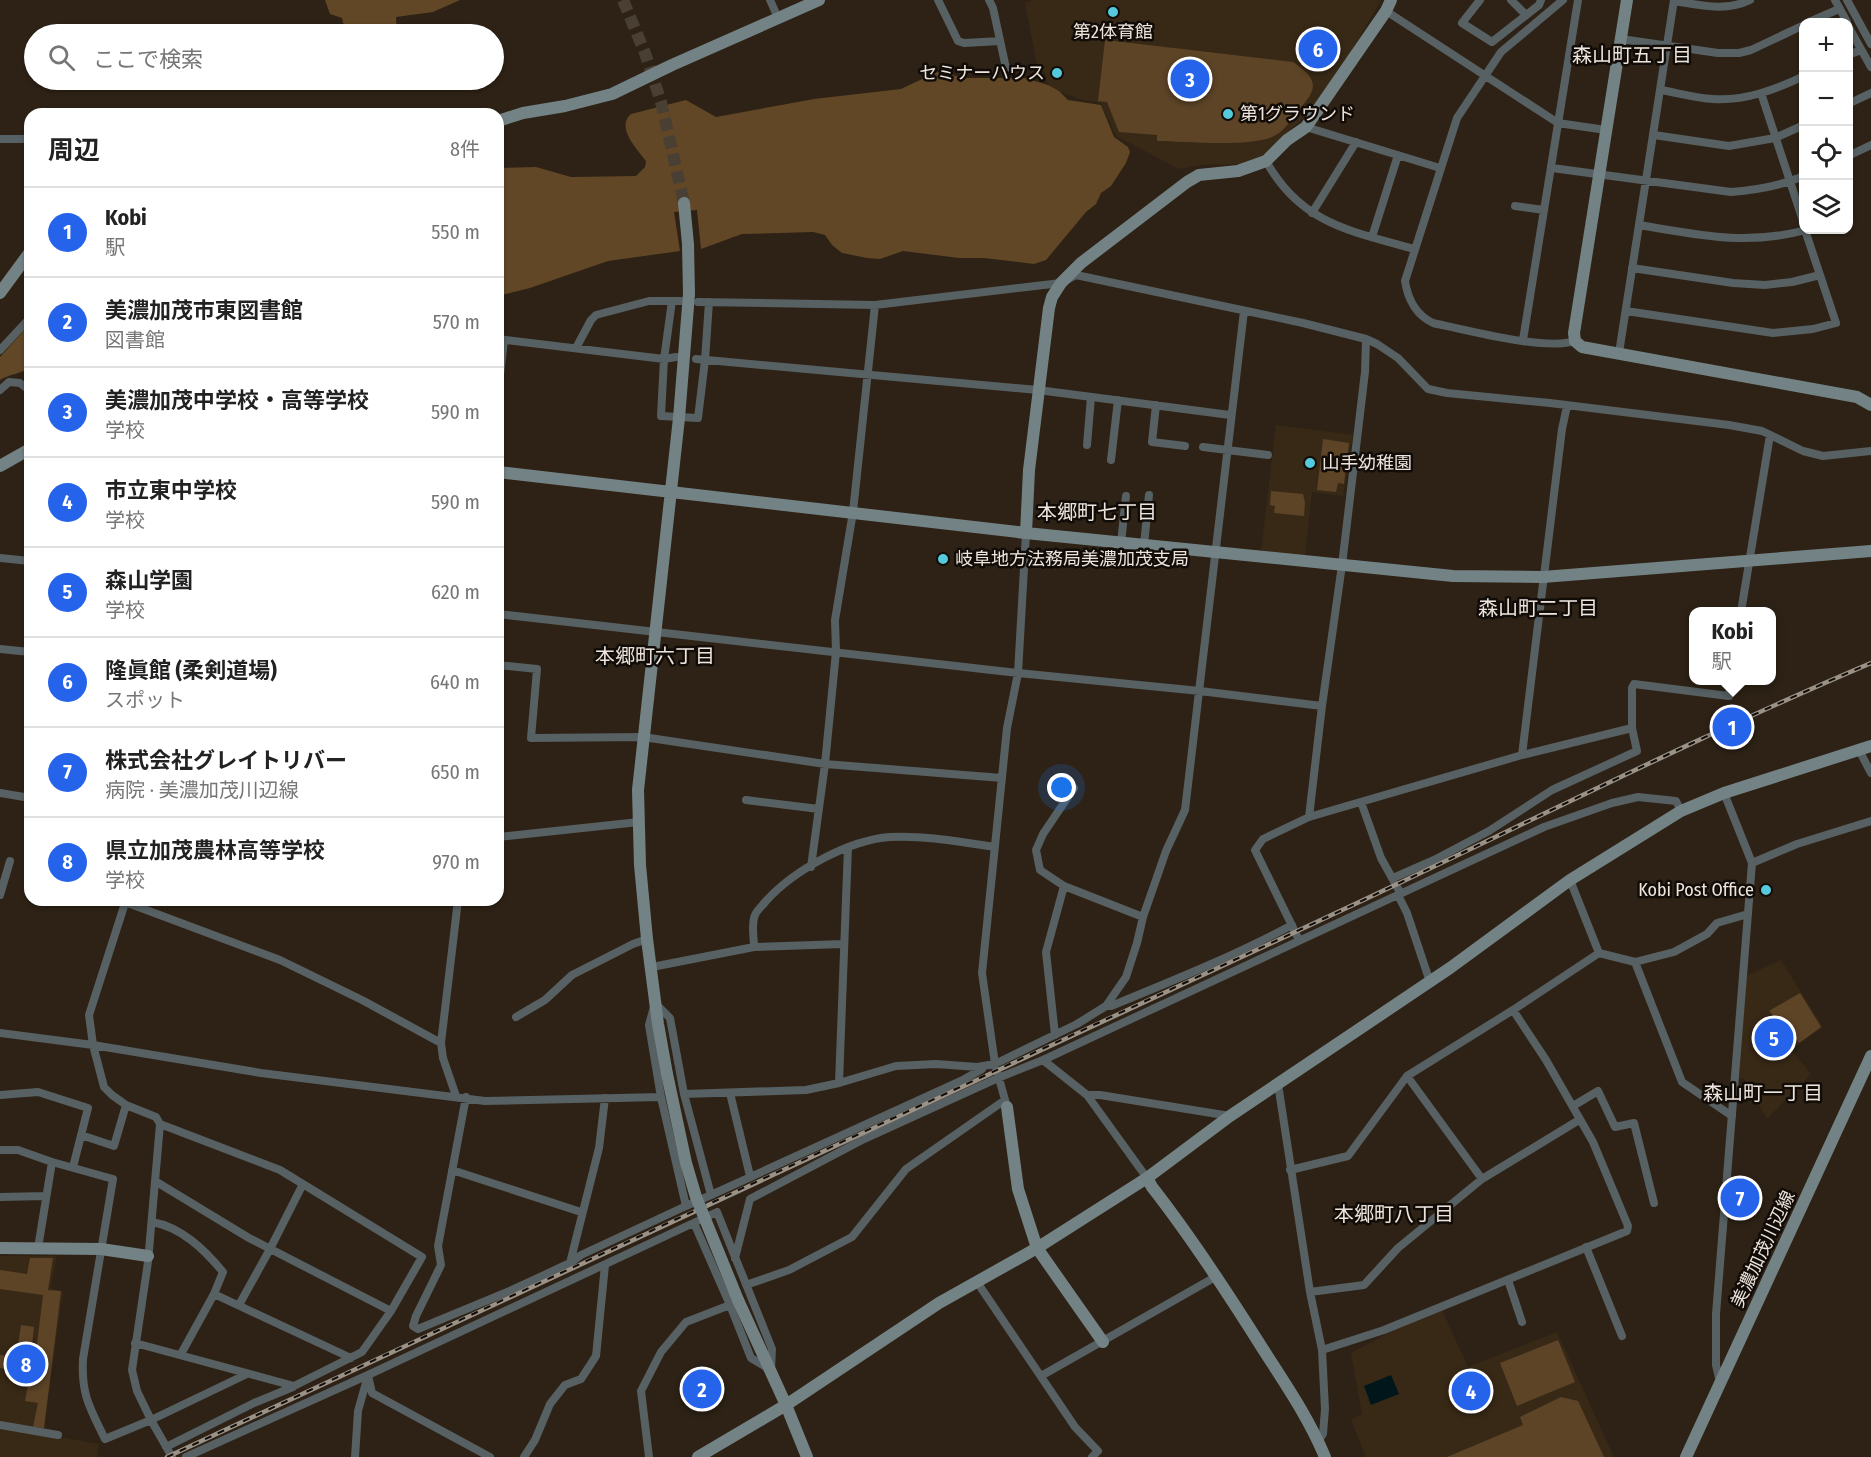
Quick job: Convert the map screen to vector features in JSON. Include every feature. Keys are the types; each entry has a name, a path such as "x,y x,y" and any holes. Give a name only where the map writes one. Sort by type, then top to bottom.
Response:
{"street":[{"path":"770,0 778,18"},
{"path":"504,119 612,94 819,0"},
{"path":"938,0 958,41 964,43 1000,41"},
{"path":"989,0 1006,68"},
{"path":"1480,0 1462,23 1492,42 1539,5 1541,0"},
{"path":"1511,0 1526,15"},
{"path":"1563,0 1501,52 1457,118 1405,281 1413,305 1422,318 1433,323 1523,340 1563,345 1575,341"},
{"path":"1523,340 1578,0"},
{"path":"1627,0 1574,333 1575,341 1582,347 1857,397 1871,405"},
{"path":"1619,353 1674,1 1720,8 1750,0"},
{"path":"1847,0 1871,44"},
{"path":"1815,18 1837,4 1844,18"},
{"path":"1103,1342 1037,1248 1018,1189 1006,1104 998,1078 991,1065 982,973 1007,728 1018,673 1029,470 1052,297 1061,283 1081,263 1186,182 1199,175 1238,171 1266,161 1287,140 1306,127 1388,6 1484,75 1558,123 1606,130"},
{"path":"1621,39 1718,53 1739,53 1751,50 1799,27"},
{"path":"1853,35 1871,68"},
{"path":"1853,52 1861,50"},
{"path":"1661,90 1710,99 1748,97 1799,78"},
{"path":"1761,93 1799,211"},
{"path":"1853,102 1871,93"},
{"path":"1654,135 1729,146 1775,138 1801,126"},
{"path":"1306,127 1440,168"},
{"path":"0,139 24,139"},
{"path":"1312,213 1356,142"},
{"path":"1853,154 1871,145"},
{"path":"1372,237 1398,155"},
{"path":"1266,161 1289,195 1312,213 1344,229 1414,249"},
{"path":"1552,168 1731,192 1754,190 1799,178"},
{"path":"684,203 688,244 688,294 679,418 643,737 639,790 640,865 656,1003 686,1163 734,1303"},
{"path":"1515,206 1544,210"},
{"path":"1640,225 1732,239 1760,239 1799,231"},
{"path":"1626,311 1773,333 1813,329 1836,323 1806,234"},
{"path":"0,293 24,260"},
{"path":"1632,268 1732,283 1765,285 1792,282 1820,275"},
{"path":"698,302 875,305 1061,283 1076,275 1303,323 1366,339 1398,358 1428,389 1729,425 1762,431 1803,451 1823,456 1871,451"},
{"path":"576,348 596,315 649,301 676,301 664,359 661,416 698,418 701,360 709,302"},
{"path":"811,867 825,764 836,652 835,620 853,512 875,305"},
{"path":"466,1097 438,1246 441,1266 416,1316 413,1326 418,1329 512,1290 570,1263 591,1250 952,1085 1055,1035 1106,1006 1126,977 1143,917 1166,851 1185,810 1244,311"},
{"path":"0,350 24,324"},
{"path":"1309,817 1342,565 1365,372 1366,339"},
{"path":"504,340 664,359 676,357"},
{"path":"701,360 1038,390 1230,415"},
{"path":"0,390 9,382 20,383 24,386"},
{"path":"1087,445 1091,397"},
{"path":"1111,460 1118,400"},
{"path":"1156,405 1152,442 1185,446"},
{"path":"1522,755 1562,429 1567,406"},
{"path":"1742,607 1770,435"},
{"path":"1203,447 1268,454"},
{"path":"0,466 24,452"},
{"path":"504,473 1026,533 1453,576 1543,577 1871,551"},
{"path":"1144,545 1149,495"},
{"path":"1121,543 1126,496"},
{"path":"0,558 24,560"},
{"path":"504,615 1018,673 1200,690 1322,706"},
{"path":"0,649 24,651"},
{"path":"504,666 537,669 531,738 643,737 825,764 1002,778"},
{"path":"1393,878 1434,860 1488,831 1552,790 1637,751 1632,728 1632,688 1634,684 1729,696 1730,685"},
{"path":"1299,940 1255,850 1263,839 1309,817 1522,755 1632,728"},
{"path":"698,1457 786,1405 939,1303 1037,1248 1147,1178 1230,1116 1430,981 1570,880 1681,811 1724,794 1865,748 1871,773"},
{"path":"1074,788 1043,834 1036,850 1040,870 1064,886 1143,917"},
{"path":"0,793 24,797"},
{"path":"1720,1383 1716,1365 1716,1314 1752,863 1724,794"},
{"path":"735,1258 750,1199 864,1139 1043,1060 1544,827 1612,803 1638,797 1676,801 1681,811"},
{"path":"746,800 819,809"},
{"path":"1361,802 1381,858 1393,878 1407,913 1430,981"},
{"path":"1752,863 1797,844 1871,821"},
{"path":"504,836 639,822"},
{"path":"754,947 755,915 775,891 791,878 848,847 872,840 906,837 995,847"},
{"path":"839,1083 848,847"},
{"path":"0,895 1,885 10,861"},
{"path":"1570,880 1599,952"},
{"path":"1055,1035 1046,952 1064,886"},
{"path":"123,906 89,1015 93,1045 104,1087 126,1105 156,1117 160,1124 152,1221 132,1370 137,1391 172,1457"},
{"path":"138,906 280,960 362,1000 441,1043"},
{"path":"456,1096 443,1058 441,1043 457,906"},
{"path":"1290,1170 1348,1156 1407,1076 1513,1010 1599,952 1635,962 1674,952 1707,934 1717,923 1748,914"},
{"path":"1106,1006 1159,986 1292,925"},
{"path":"516,1017 545,1000 572,975 647,939"},
{"path":"652,968 754,947 843,944"},
{"path":"1635,962 1682,1082 1732,1116"},
{"path":"656,1003 670,1018 684,1094 711,1195"},
{"path":"656,1003 649,1024 661,1097 686,1206"},
{"path":"1322,1350 1384,1330 1627,1231 1628,1226 1593,1142 1513,1010"},
{"path":"0,1033 93,1045 261,1073 485,1101 661,1097"},
{"name":"美濃加茂川辺線","path":"1686,1457 1871,1056"},
{"path":"1043,1060 1087,1095 1217,1276 1277,1371 1325,1457"},
{"path":"684,1094 806,1090 896,1066 936,1064 977,1067 991,1065"},
{"path":"1407,1076 1482,1179"},
{"path":"1278,1084 1310,1292 1322,1350 1325,1409 1323,1434 1318,1442"},
{"path":"1573,1106 1599,1091 1616,1127 1634,1123 1654,1203"},
{"path":"0,1095 38,1092 88,1108 73,1167"},
{"path":"730,1093 750,1176"},
{"path":"1087,1095 1100,1095 1230,1116"},
{"path":"570,1263 598,1148 605,1098"},
{"path":"746,1285 789,1270 852,1238 906,1169 1006,1104"},
{"path":"81,1135 114,1146 126,1105"},
{"path":"1310,1292 1364,1285 1398,1248 1482,1179 1579,1120"},
{"path":"160,1124 280,1170 422,1257 391,1311 362,1352 166,1447"},
{"path":"0,1150 18,1150 113,1179 83,1359 82,1380 86,1401 105,1439 151,1420 247,1374"},
{"path":"38,1248 52,1162"},
{"path":"452,1170 581,1212"},
{"path":"155,1181 270,1250 391,1311"},
{"path":"239,1305 303,1184"},
{"path":"0,1197 46,1196"},
{"path":"186,1457 717,1212 772,1348 771,1370"},
{"path":"152,1221 172,1228 205,1250 223,1272 214,1294 181,1354"},
{"path":"694,1224 771,1370 807,1457"},
{"path":"0,1248 101,1249 148,1256"},
{"path":"1586,1248 1622,1336"},
{"path":"525,1457 536,1440 550,1404 565,1385 580,1379 596,1356 605,1264"},
{"path":"1041,1376 1217,1276"},
{"path":"1508,1280 1522,1322"},
{"path":"977,1282 1075,1427 1098,1451 1092,1457"},
{"path":"214,1294 351,1358"},
{"path":"649,1457 641,1391 661,1352 686,1322 734,1303"},
{"path":"135,1342 294,1386"},
{"path":"355,1457 358,1411 368,1375"},
{"path":"368,1375 372,1393 490,1457"},
{"path":"0,1425 58,1435"}],"shaded area":[{"path":"325,0 460,0 433,12 396,17 396,24 344,24 342,18 330,14"},
{"path":"1034,0 1381,0 1351,52 1312,110 1262,156 1242,164 1203,165 1179,169 1116,136 1101,103 1080,99 1048,87 1045,72 1038,71 1025,3"},
{"name":"第1グラウンド","path":"1105,40 1293,62 1308,74 1313,89 1286,126 1269,138 1239,143 1157,141 1157,135 1119,132 1107,102 1098,101"},
{"path":"937,72 965,78 1025,78 1048,85 1068,100 1101,105 1114,137 1128,147 1130,152 1126,163 1111,186 1101,193 1096,204 1086,212 1046,260 1034,264 903,251 880,259 867,258 842,253 825,235 813,232 742,234 701,249 697,210 674,212 680,251 608,261 504,294 504,168 536,167 571,177 636,176 645,167 646,161 627,132 625,125 631,114 686,100 716,117 814,99 901,89"},
{"path":"24,331 24,370 0,380 0,357"},
{"name":"山手幼稚園","path":"1276,425 1353,435 1343,496 1312,492 1305,556 1261,551"},
{"path":"1323,439 1349,443 1344,484 1338,483 1336,492 1317,490"},
{"path":"1271,491 1303,494 1304,516 1274,513 1275,506 1270,505"},
{"path":"1781,960 1823,1027 1791,1050 1811,1074 1767,1119 1744,1078 1738,1079 1746,976"},
{"path":"1800,993 1821,1027 1799,1043 1769,1011"},
{"path":"0,1256 57,1256 50,1288 63,1292 43,1434 99,1444 97,1457 0,1457"},
{"path":"30,1258 53,1258 48,1290 61,1291 44,1428 33,1427 38,1403 25,1401 30,1373 0,1368 0,1355 35,1360 43,1295 0,1289 0,1270 27,1274"},
{"path":"1442,1310 1468,1367 1557,1332 1614,1457 1366,1457 1351,1420 1362,1414 1351,1353 1394,1330"},
{"path":"21,1325 34,1327 31,1354 17,1352"},
{"path":"1558,1340 1575,1382 1517,1406 1500,1363"},
{"path":"1561,1397 1578,1401 1604,1457 1447,1457 1523,1425 1520,1417"}],"water":[{"path":"1391,1375 1399,1394 1371,1405 1364,1386"}],"tunnel":[{"path":"623,0 645,53 661,102 684,203"}],"railway":[{"path":"167,1457 1323,919 1664,756 1871,663"}],"place":[{"name":"第2体育館","path":"1113,12"},
{"name":"隆眞館 (柔剣道場)","path":"1318,49"},
{"name":"セミナーハウス","path":"1057,73"},
{"name":"美濃加茂中学校・高等学校","path":"1190,79"},
{"name":"第1グラウンド","path":"1228,114"},
{"name":"山手幼稚園","path":"1310,463"},
{"name":"岐阜地方法務局美濃加茂支局","path":"943,559"},
{"name":"Kobi","path":"1732,727"},
{"name":"Kobi Post Office","path":"1766,890"},
{"name":"森山学園","path":"1774,1038"},
{"name":"株式会社グレイトリバー","path":"1740,1198"},
{"name":"県立加茂農林高等学校","path":"26,1364"},
{"name":"美濃加茂市東図書館","path":"702,1389"},
{"name":"市立東中学校","path":"1471,1391"}],"district":[{"name":"森山町五丁目","path":"1632,55"},
{"name":"本郷町七丁目","path":"1097,512"},
{"name":"森山町二丁目","path":"1538,608"},
{"name":"本郷町六丁目","path":"655,656"},
{"name":"森山町一丁目","path":"1763,1093"},
{"name":"本郷町八丁目","path":"1394,1214"}]}
